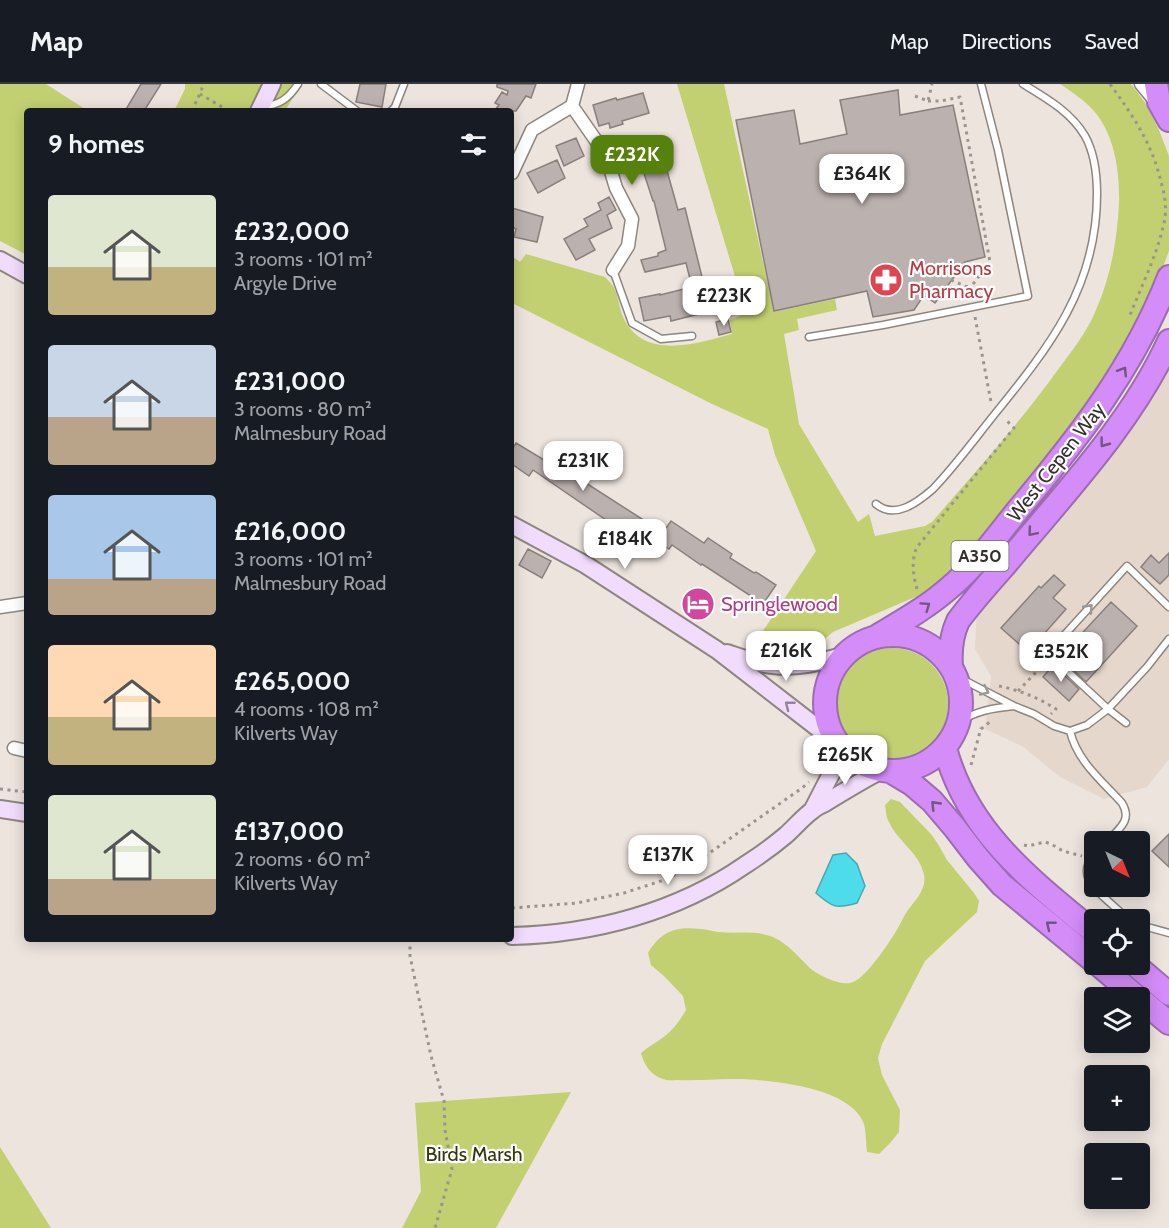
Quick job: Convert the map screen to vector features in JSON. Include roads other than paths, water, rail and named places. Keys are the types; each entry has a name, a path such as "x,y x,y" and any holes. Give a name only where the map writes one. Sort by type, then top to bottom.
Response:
{"highway":[{"path":"1156,84 1158,97 1165,114"},
{"name":"West Cepen Way","path":"876,637 950,588 1047,475 1116,383 1146,330 1169,277"},
{"name":"West Cepen Way","path":"954,671 950,654 952,638 958,621 1068,489 1120,422 1143,389 1169,341"},
{"name":"A350","path":"838,743 828,724 825,696 831,675 843,656 855,646 876,637 900,636 921,641 938,652 954,671 961,694 958,722 945,748 929,761 912,770 886,772"},
{"path":"838,743 861,764 912,784 932,801 1002,885 1084,952"},
{"path":"945,748 950,767 960,788 995,842 1027,876 1084,924"},
{"path":"1111,975 1126,987"},
{"path":"1147,975 1169,994"},
{"path":"1150,1007 1169,1023"}],"main road":[{"path":"260,108 272,84"},
{"path":"0,260 24,273"},
{"path":"514,526 586,565 717,650 838,743 831,774 812,810"},
{"path":"717,650 772,665 799,666 843,656"},
{"path":"514,936 565,932 607,925 670,905 745,866 783,838 812,810 846,789 886,772"},
{"path":"0,810 24,813"}],"street":[{"path":"514,169 532,130 572,106 578,84"},
{"path":"1141,84 1165,114"},
{"path":"572,106 606,155 616,188 632,219 628,246 613,270"},
{"path":"0,607 24,603"},
{"path":"14,748 24,750"}],"lane":[{"path":"264,108 282,102 298,84"},
{"path":"321,84 353,108"},
{"path":"394,108 404,84"},
{"path":"809,337 1028,296 998,150 981,84"},
{"path":"876,504 886,510 911,505 921,499 943,478 1034,365 1072,305 1081,286 1092,244 1097,206 1093,157 1084,135 1070,117 1023,84"},
{"path":"613,270 632,323 661,339 692,336"},
{"path":"1126,723 1048,653 1127,566 1169,606"},
{"path":"954,671 1014,706 1054,726 1070,731 1087,725 1108,709 1147,667 1169,639"},
{"path":"958,722 978,712 1014,706"},
{"path":"1070,731 1072,741 1083,760 1126,809 1124,823 1117,831"},
{"path":"1103,897 1117,909"},
{"path":"1150,928 1169,933"}],"water":[{"path":"846,853 857,864 865,886 857,903 835,906 816,893 833,855"}],"place":[{"name":"Morrisons Pharmacy","path":"886,280"},
{"name":"Springlewood","path":"698,604"}],"park label":[{"name":"Birds Marsh","path":"474,1154"}]}
